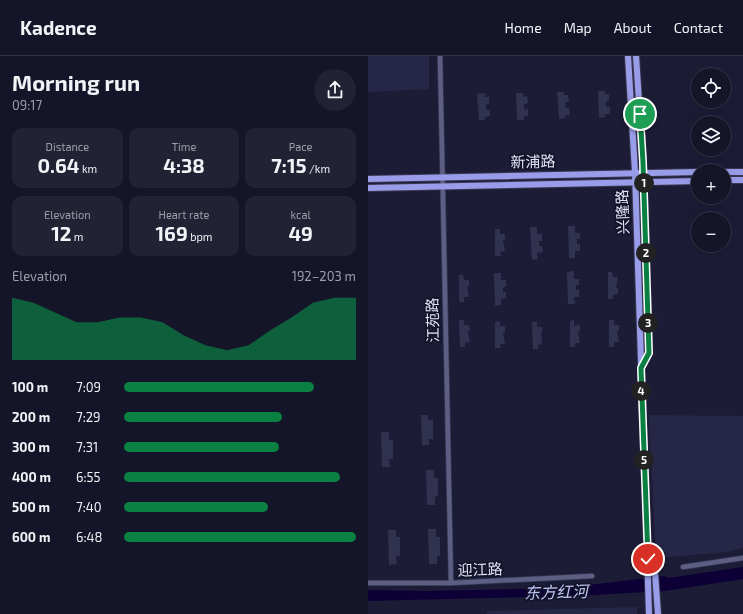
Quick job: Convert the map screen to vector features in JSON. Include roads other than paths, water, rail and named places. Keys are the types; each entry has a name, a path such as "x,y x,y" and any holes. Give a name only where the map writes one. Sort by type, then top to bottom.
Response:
{"main road":[{"name":"兴隆路","path":"628,56 636,182 649,614"},
{"name":"兴隆路","path":"636,56 644,182 649,353 641,368"},
{"name":"新浦路","path":"368,178 691,172"},
{"path":"731,172 743,172"},
{"path":"731,180 743,180"},
{"name":"新浦路","path":"368,188 691,181"},
{"name":"兴隆路","path":"648,559 655,573 658,614"}],"street":[{"name":"江苑路","path":"440,56 451,583"},
{"path":"683,567 743,558"},
{"name":"迎江路","path":"368,583 451,583 592,576"}],"water":[{"name":"东方红河","path":"743,567 743,579 665,591 575,596 368,601 368,590 426,591 564,588 664,576 668,578"}]}
